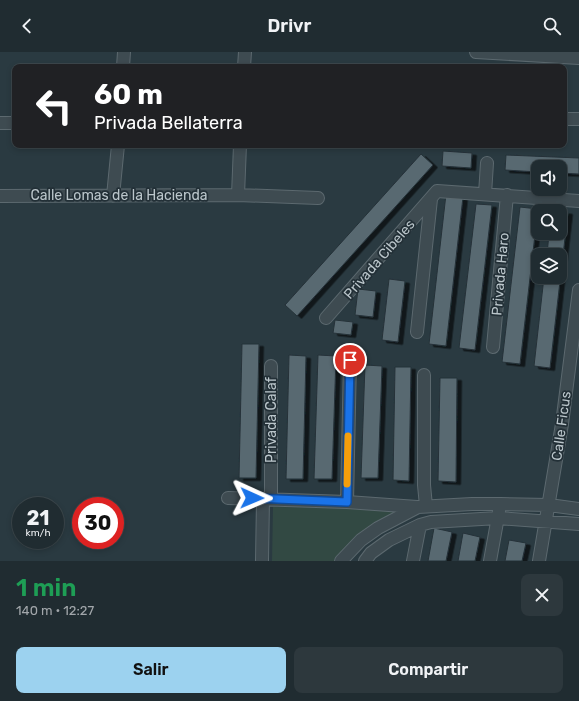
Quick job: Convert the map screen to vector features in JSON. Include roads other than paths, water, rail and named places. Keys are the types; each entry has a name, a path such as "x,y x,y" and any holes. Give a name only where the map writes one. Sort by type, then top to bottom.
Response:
{"street":[{"path":"123,64 124,52"},
{"path":"244,64 245,52"},
{"path":"476,52 579,58"},
{"path":"567,119 579,119"},
{"path":"0,123 12,123"},
{"path":"113,196 118,148"},
{"path":"240,148 238,195 318,198"},
{"path":"487,163 480,193 507,198 579,200"},
{"name":"Privada Cibeles","path":"326,318 438,191 480,193"},
{"name":"Calle Lomas de la Hacienda","path":"0,196 238,195"},
{"name":"Privada Haro","path":"493,347 507,198"},
{"name":"Privada Cibeles","path":"418,332 431,199"},
{"name":"Calle Ficus","path":"539,561 547,521 562,424 579,295"},
{"path":"347,502 350,360"},
{"name":"Privada Calaf","path":"262,561 267,499 271,366"},
{"path":"422,507 424,485 424,375"},
{"path":"228,498 347,502 422,507 472,504 549,505 579,509"},
{"path":"490,561 501,504"},
{"path":"341,561 361,540 378,528 422,507"},
{"path":"365,561 371,554 389,540 420,529 431,522 498,518 579,524"},
{"path":"413,561 420,529"}]}
